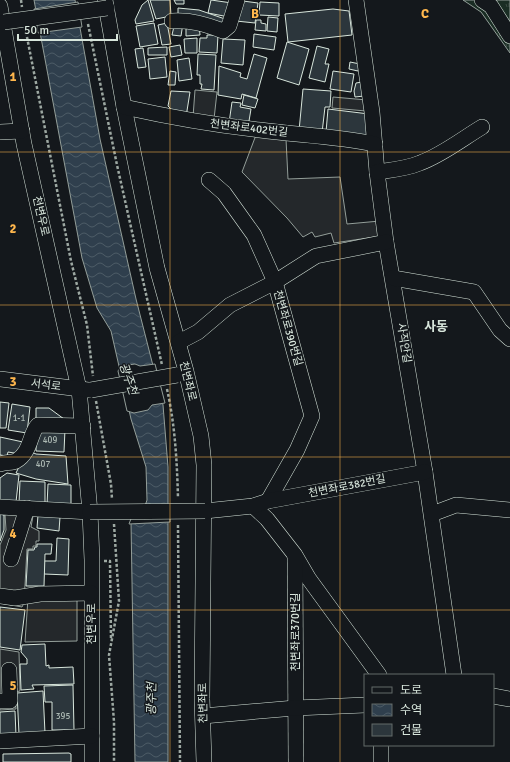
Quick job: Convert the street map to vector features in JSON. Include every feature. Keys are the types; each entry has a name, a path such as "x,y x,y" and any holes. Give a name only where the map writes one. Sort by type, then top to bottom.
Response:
{"street":[{"path":"172,21 185,20 202,23 223,31 229,26 238,0"},
{"name":"사직안길","path":"356,0 372,112 377,172 386,242 432,514 454,674"},
{"path":"482,0 491,6 510,36"},
{"name":"천변좌로","path":"2,22 106,4 124,107 157,268 179,342 182,373 196,410 204,465 204,762"},
{"name":"천변우로","path":"0,6 22,131 85,390 83,426 90,512 92,560 92,762"},
{"name":"천변좌로402번길","path":"124,107 178,119 259,130 350,139 375,144"},
{"path":"377,172 406,168 420,163 482,127"},
{"path":"0,132 22,131"},
{"name":"천변좌로390번길","path":"209,180 224,193 254,234 275,282 312,416 297,450 268,502"},
{"name":"천변좌로390번길","path":"179,342 198,332 230,305 275,282 316,256 386,242"},
{"path":"393,278 474,292 500,330 510,339"},
{"name":"서석로","path":"0,379 85,390 182,373"},
{"path":"0,464 16,461 22,456 30,446 35,428 38,425 83,426"},
{"name":"천변좌로382번길","path":"90,512 205,510 252,506 425,472"},
{"path":"432,514 456,504 510,510"},
{"path":"252,506 266,519 295,555 309,579 378,674"},
{"path":"0,507 90,512"},
{"path":"10,559 27,508"},
{"name":"천변좌로370번길","path":"295,555 296,762"},
{"path":"0,596 15,598 40,594 91,593"},
{"path":"0,701 10,700 9,670"},
{"path":"494,696 510,699"},
{"path":"203,716 295,708 364,705"},
{"path":"0,741 92,736"},
{"path":"381,746 381,762"}],"path":[{"path":"110,561 110,627 112,645"}],"green space":[{"path":"463,0 510,0 510,53 481,12"}],"shaded area":[{"path":"195,90 217,92 214,119 193,117"},
{"path":"333,97 367,100 366,111 332,108"},
{"path":"256,135 286,139 288,179 340,177 347,224 380,221 381,236 334,243 331,233 315,237 312,232 303,237 287,218 242,172"},
{"path":"5,514 33,516 31,527 39,531 39,541 36,541 36,546 33,546 33,549 27,549 24,603 22,607 0,603 0,545 6,530"},
{"path":"28,598 77,600 77,641 25,642"},
{"path":"0,649 19,652 20,691 15,692 16,709 0,710"}],"water":[{"name":"광주천","path":"34,0 75,0 100,139 136,299 163,405 168,467 168,762 135,762 131,522 145,506 147,500 146,467 131,419 111,331 97,308 82,258"}],"pier":[{"path":"78,2 82,27 38,33 34,9"},
{"path":"135,364 140,366 155,364 165,403 152,405 148,410 134,413 127,411 118,371 121,366"},
{"path":"170,509 170,522 129,524 132,516"}],"building":[{"path":"148,0 154,21 136,24 135,20 142,5"},
{"path":"150,0 170,0 171,16 156,19"},
{"path":"174,0 184,0 184,4 176,4"},
{"path":"211,0 232,3 229,17 208,13"},
{"path":"243,1 258,3 255,23 236,21"},
{"path":"260,2 279,3 279,16 259,15"},
{"path":"178,8 199,10 225,19 222,27 178,17"},
{"path":"333,9 349,11 352,35 288,42 285,14"},
{"path":"268,17 278,18 277,32 267,31"},
{"path":"256,20 261,20 261,23 266,24 266,31 255,30"},
{"path":"175,22 183,23 181,36 172,35"},
{"path":"154,23 158,44 140,47 136,26"},
{"path":"167,23 171,44 162,45 158,25"},
{"path":"199,24 200,35 186,36 186,25"},
{"path":"254,34 276,37 274,50 253,47"},
{"path":"207,35 218,35 217,53 199,52 200,38 207,38"},
{"path":"197,38 197,53 185,53 184,39"},
{"path":"223,39 245,40 243,65 221,63"},
{"path":"287,42 309,49 299,85 277,78"},
{"path":"180,45 182,55 171,57 169,47"},
{"path":"317,46 329,49 325,64 329,64 325,82 309,78"},
{"path":"167,47 167,55 148,55 148,48"},
{"path":"143,48 146,67 138,68 135,49"},
{"path":"198,54 216,55 214,90 201,89 202,84 200,84 200,75 197,75"},
{"path":"254,54 267,58 256,98 242,94 241,99 218,95 219,66 241,73 240,77 247,79"},
{"path":"165,57 167,77 150,79 148,59"},
{"path":"189,58 192,79 179,81 177,60"},
{"path":"350,62 360,64 358,71 349,69"},
{"path":"170,71 176,72 175,85 168,85"},
{"path":"333,71 354,74 351,92 330,89"},
{"path":"362,82 364,96 355,97 354,91 356,83"},
{"path":"303,89 331,91 330,107 325,107 322,133 299,131"},
{"path":"171,91 190,92 186,117 178,116 168,106"},
{"path":"244,95 258,99 255,108 242,105"},
{"path":"232,102 241,103 240,107 251,109 248,127 229,123"},
{"path":"328,109 369,114 366,140 326,132"},
{"path":"0,402 9,403 6,428 0,428"},
{"path":"12,404 30,407 27,433 8,430"},
{"path":"36,408 49,408 64,419 36,423"},
{"path":"36,428 65,429 64,452 36,451"},
{"path":"0,437 23,442 20,454 8,452 7,456 0,455"},
{"path":"27,450 36,454 66,456 68,484 36,479 16,473"},
{"path":"7,473 19,475 16,502 0,500 0,478"},
{"path":"20,481 45,482 45,504 19,503"},
{"path":"48,484 71,485 71,505 47,505"},
{"path":"0,514 4,515 4,530 0,541"},
{"path":"38,515 60,517 59,531 37,528"},
{"path":"57,538 69,539 68,575 44,574 44,561 56,561"},
{"path":"37,544 52,544 51,554 45,554 44,586 26,586 28,550 34,550 35,547 37,547"},
{"path":"0,607 25,610 20,650 0,647"},
{"path":"45,644 46,666 49,665 49,668 73,667 74,684 32,685 34,689 21,690 20,664 27,664 27,659 21,652 22,645"},
{"path":"73,685 74,730 52,730 52,702 45,702 44,686"},
{"path":"43,691 45,733 19,734 17,693"},
{"path":"15,711 16,736 0,736 0,712"},
{"path":"3,754 71,754 71,762 3,762"}],"district":[{"name":"사동","path":"436,327"}]}
